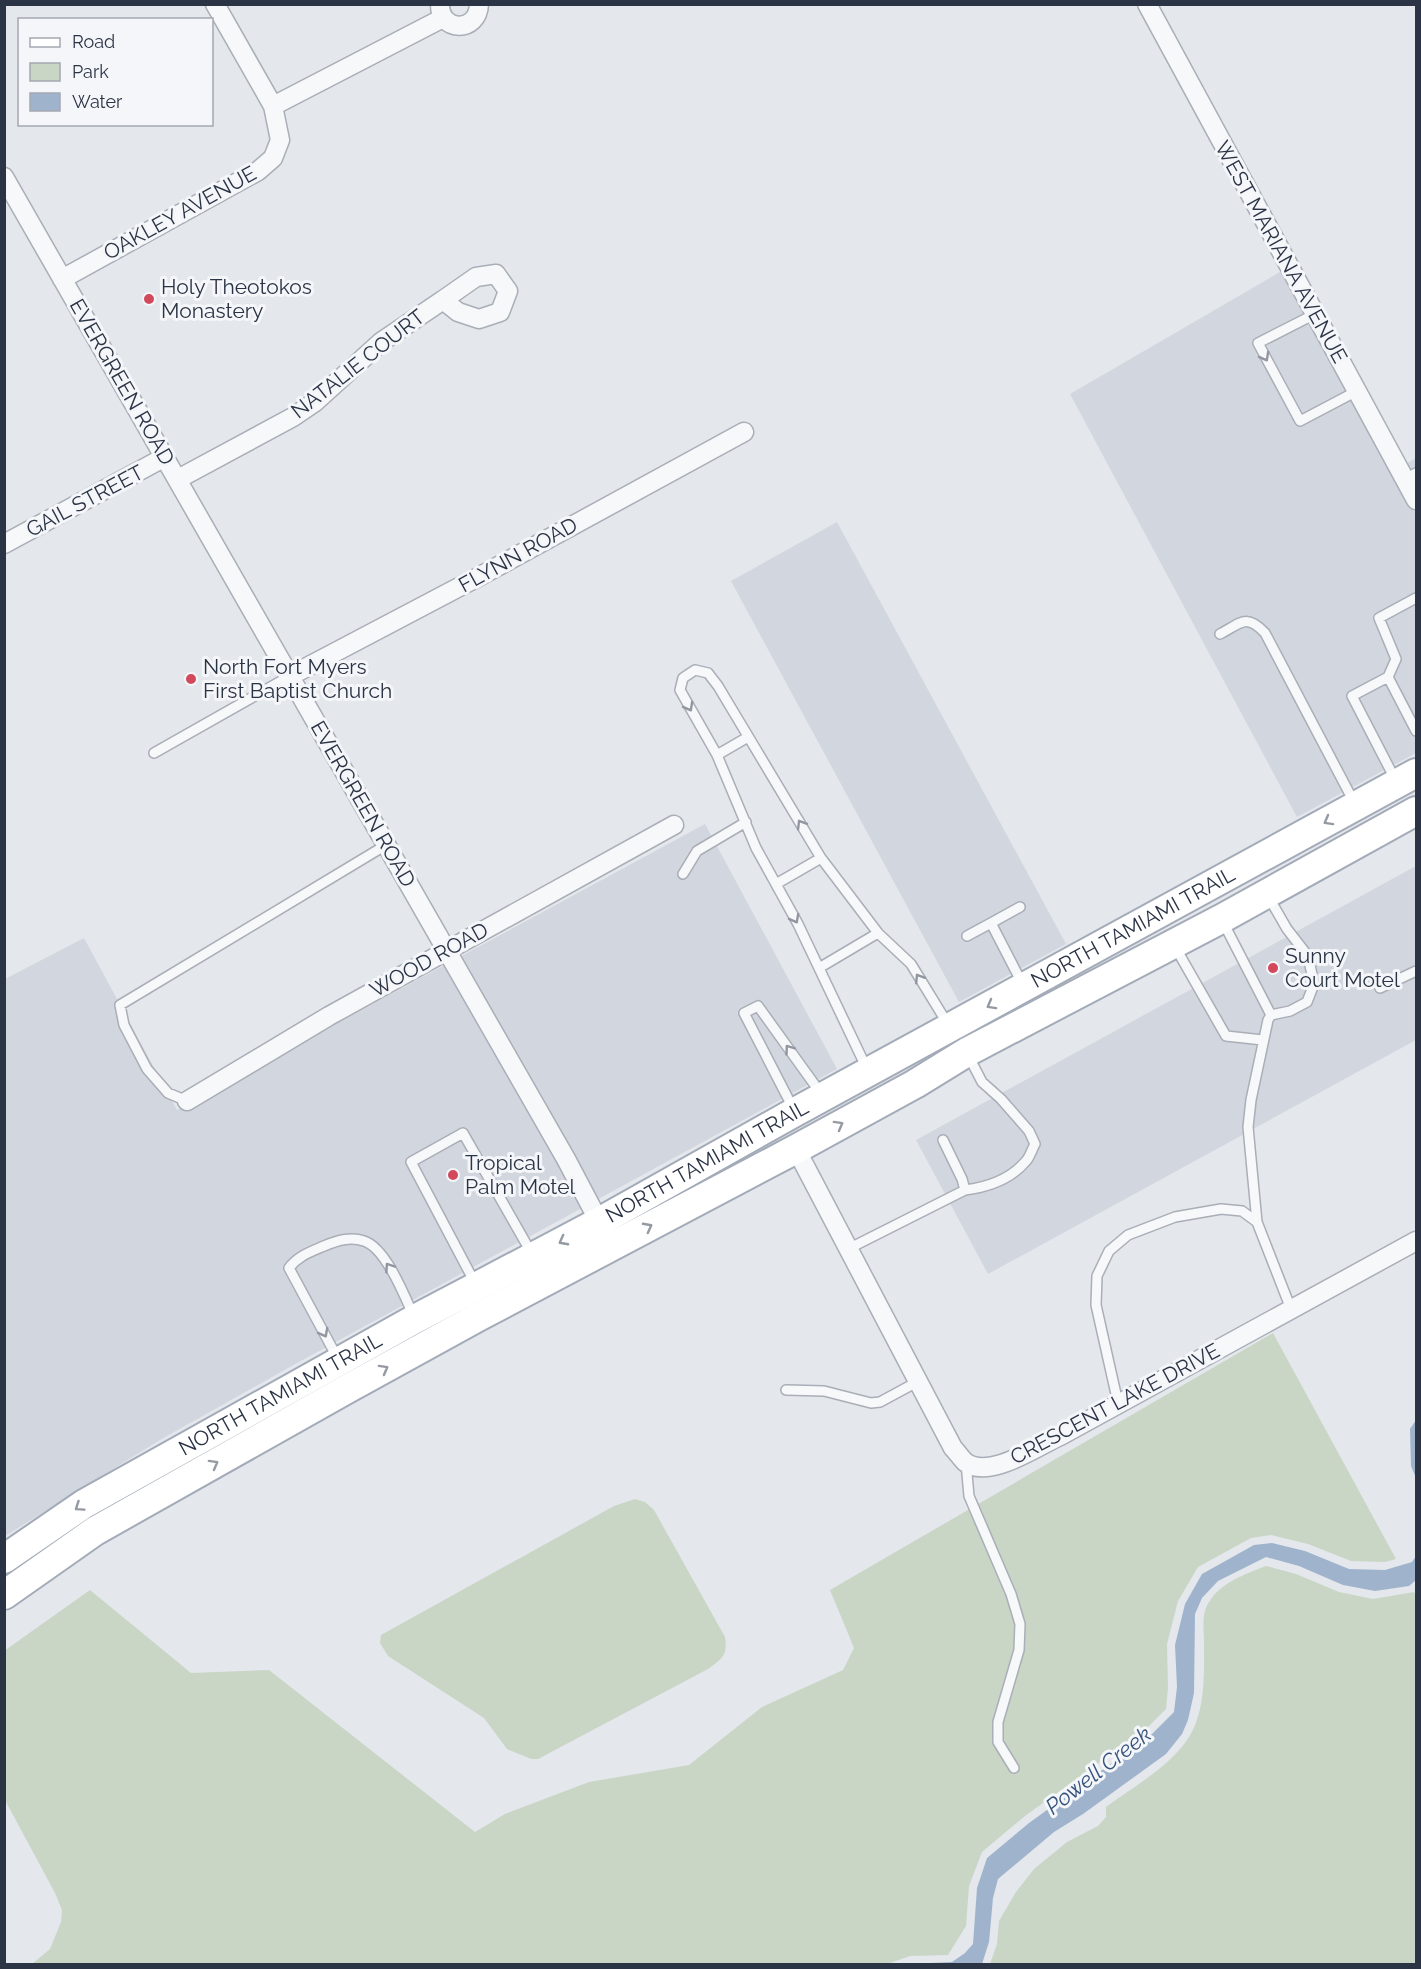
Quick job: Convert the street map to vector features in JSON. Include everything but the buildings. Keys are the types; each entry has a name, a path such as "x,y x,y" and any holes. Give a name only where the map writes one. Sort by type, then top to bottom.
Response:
{"main road":[{"name":"NORTH TAMIAMI TRAIL","path":"4,1595 95,1531 448,1334 795,1112 1407,778"},
{"name":"NORTH TAMIAMI TRAIL","path":"4,1559 84,1504 415,1319 533,1256 605,1234 796,1149 967,1052 1221,920 1416,811"},
{"path":"1121,972 1124,960 1132,947 1165,925 1176,913 1179,903"},
{"path":"1038,1016 1048,1000 1084,974 1091,963 1093,949"},
{"path":"174,1486 177,1470 185,1458 225,1425"},
{"path":"95,1531 114,1508 143,1490 148,1479 148,1468"}],"street":[{"name":"OAKLEY AVENUE","path":"62,279 258,171 273,158 280,140 273,106 215,4"},
{"path":"273,106 441,11 454,26 466,25 476,17 479,4"},
{"name":"WEST MARIANA AVENUE","path":"1147,4 1357,391 1411,476 1416,500"},
{"name":"EVERGREEN ROAD","path":"4,177 566,1159 605,1234"},
{"name":"NATALIE COURT","path":"177,479 315,402 381,342 443,300"},
{"name":"FLYNN ROAD","path":"290,676 375,633 744,432"},
{"name":"GAIL STREET","path":"4,544 165,458"},
{"name":"WOOD ROAD","path":"187,1101 328,1016 674,825"},
{"path":"796,1149 917,1382 953,1448 966,1463"},
{"name":"CRESCENT LAKE DRIVE","path":"966,1463 984,1469 1004,1464 1416,1241"}],"lane":[{"path":"1315,314 1258,343 1300,421 1357,391"},
{"path":"1407,778 1352,696 1388,677 1396,659 1379,618 1416,598"},
{"path":"1220,634 1249,621 1255,623 1265,633 1356,806"},
{"path":"869,1072 819,968 756,848 717,755 680,690 683,678 695,670 708,673 718,686 821,858 878,933 911,964 950,1028"},
{"path":"154,753 290,676"},
{"path":"1388,677 1416,731"},
{"path":"717,755 748,737"},
{"path":"683,874 697,851 746,822"},
{"path":"187,1101 168,1093 147,1069 124,1025 120,1005 386,845"},
{"path":"776,884 821,858"},
{"path":"1267,894 1283,923 1308,956 1314,984 1307,1002 1290,1011 1271,1015"},
{"path":"967,936 1020,908"},
{"path":"1221,920 1271,1015 1263,1040 1248,1127 1257,1222 1291,1309"},
{"path":"992,923 1024,987"},
{"path":"819,968 878,933"},
{"path":"1173,943 1226,1036 1263,1040"},
{"path":"1380,988 1416,971"},
{"path":"795,1112 744,1013 758,1006 823,1097"},
{"path":"848,1249 965,1190 982,1188 1002,1180 1027,1161 1035,1144 1029,1131 1001,1099 982,1082 967,1052"},
{"path":"477,1287 411,1162 463,1132 533,1256"},
{"path":"943,1140 965,1190"},
{"path":"1118,1403 1096,1305 1097,1276 1108,1251 1128,1235 1175,1217 1221,1209 1242,1211 1257,1222"},
{"path":"339,1362 289,1268 296,1259 335,1241 351,1239 366,1241 377,1250 394,1274 415,1319"},
{"path":"786,1390 824,1391 871,1403 880,1402 917,1382"},
{"path":"966,1463 969,1496 1011,1594 1020,1624 1019,1650 998,1722 998,1742 1014,1768"}],"shaded area":[{"path":"1287,268 1399,468 1416,458 1416,753 1297,817 1070,394"},
{"path":"837,522 1066,944 959,1002 731,581"},
{"path":"705,824 837,1069 288,1368 160,1440 5,1536 5,979 84,938 177,1110"},
{"path":"1416,866 1416,1040 988,1274 916,1140"}],"green space":[{"path":"1273,1333 1396,1559 1385,1562 1351,1561 1308,1544 1271,1535 1251,1538 1198,1567 1178,1601 1167,1644 1166,1709 1146,1729 1025,1816 982,1852 969,1886 966,1926 948,1955 910,1956 887,1964 32,1964 50,1949 61,1922 62,1910 5,1800 4,1651 90,1590 191,1673 269,1670 475,1832 505,1814 589,1782 689,1765 762,1707 843,1670 854,1648 830,1590"},
{"path":"635,1499 645,1502 654,1510 725,1637 726,1648 723,1656 708,1669 538,1759 531,1759 507,1749 484,1718 388,1656 380,1643 381,1635 614,1506"},
{"path":"1266,1566 1296,1574 1339,1592 1373,1599 1414,1592 1416,1597 1416,1964 990,1964 997,1944 999,1921 1016,1892 1034,1869 1067,1842 1098,1826 1106,1817 1106,1807 1162,1767 1189,1737 1199,1715 1203,1691 1206,1607 1214,1595 1227,1584"}],"water":[{"path":"1416,1420 1416,1478 1411,1466 1410,1429"},
{"path":"1272,1543 1305,1551 1349,1569 1385,1570 1412,1562 1416,1556 1416,1580 1409,1586 1375,1591 1343,1585 1299,1566 1266,1557 1218,1581 1202,1598 1195,1614 1194,1693 1188,1720 1182,1734 1166,1754 1083,1814 1054,1832 998,1879 993,1898 989,1942 982,1964 908,1964 952,1962 965,1953 973,1944 977,1888 987,1858 1029,1823 1152,1734 1174,1712 1177,1687 1175,1645 1185,1604 1202,1574 1254,1545"}],"place":[{"name":"Holy Theotokos Monastery","path":"149,299"},
{"name":"North Fort Myers First Baptist Church","path":"191,679"},
{"name":"Sunny Court Motel","path":"1273,968"},
{"name":"Tropical Palm Motel","path":"453,1175"}],"water label":[{"name":"Powell Creek","path":"1098,1770"}]}
